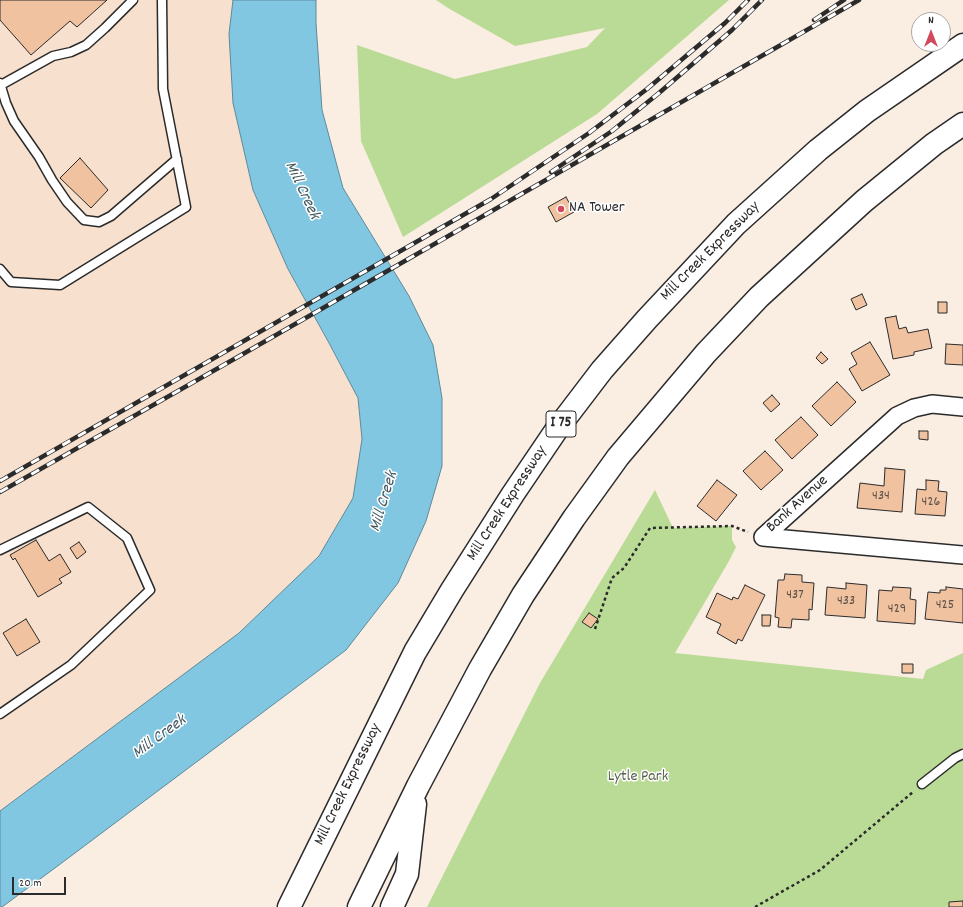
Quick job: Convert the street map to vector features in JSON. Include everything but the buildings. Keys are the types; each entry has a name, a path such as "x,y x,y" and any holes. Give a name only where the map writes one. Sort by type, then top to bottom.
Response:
{"highway":[{"name":"Mill Creek Expressway","path":"289,907 415,652 452,590 513,494 557,429 602,370 646,319 736,224 818,150 867,111 963,45"},
{"path":"359,907 418,786 480,669 523,595 574,518 618,457 706,353 759,297 864,201 934,144 963,124"},
{"path":"392,907 407,874 418,786"}],"street":[{"name":"Bank Avenue","path":"763,537 897,416 914,408 932,404 963,407"},
{"name":"Bank Avenue","path":"763,537 963,555"}],"lane":[{"path":"133,0 86,45 71,52 53,56 1,84 6,103 14,121 39,157 56,186 67,202 84,220 99,222 111,216 177,160"},
{"path":"0,269 11,282 60,285 186,206 163,89 162,0"},
{"path":"0,550 88,507 127,538 150,590 71,665 0,714"},
{"path":"922,784 955,758 963,754"}],"path":[{"path":"595,629 612,578 624,568 650,528 732,526 763,537"},
{"path":"755,907 820,870 922,784"}],"shaded area":[{"path":"0,0 267,0 233,103 253,190 288,269 358,398 362,439 353,498 319,556 239,633 0,811"}],"green space":[{"path":"436,0 729,0 597,114 403,237 361,141 357,45 455,79 587,47 605,28 515,46"},
{"name":"Lytle Park","path":"655,490 673,528 732,526 732,540 736,547 675,653 923,679 926,670 963,653 963,907 427,907 540,683"}],"water":[{"name":"Mill Creek","path":"233,0 316,0 316,23 322,110 343,188 409,296 433,345 442,398 442,466 426,521 398,583 346,650 59,865 0,907 0,811 239,633 319,556 353,498 362,439 358,398 288,269 253,190 233,103 229,34"}],"railway":[{"path":"0,481 491,199 589,133 647,89 725,23 748,0"},
{"path":"551,172 612,131 659,93 732,30 762,0"},
{"path":"814,20 844,0"},
{"path":"0,492 859,0"}],"place":[{"name":"NA Tower","path":"561,209"}]}
